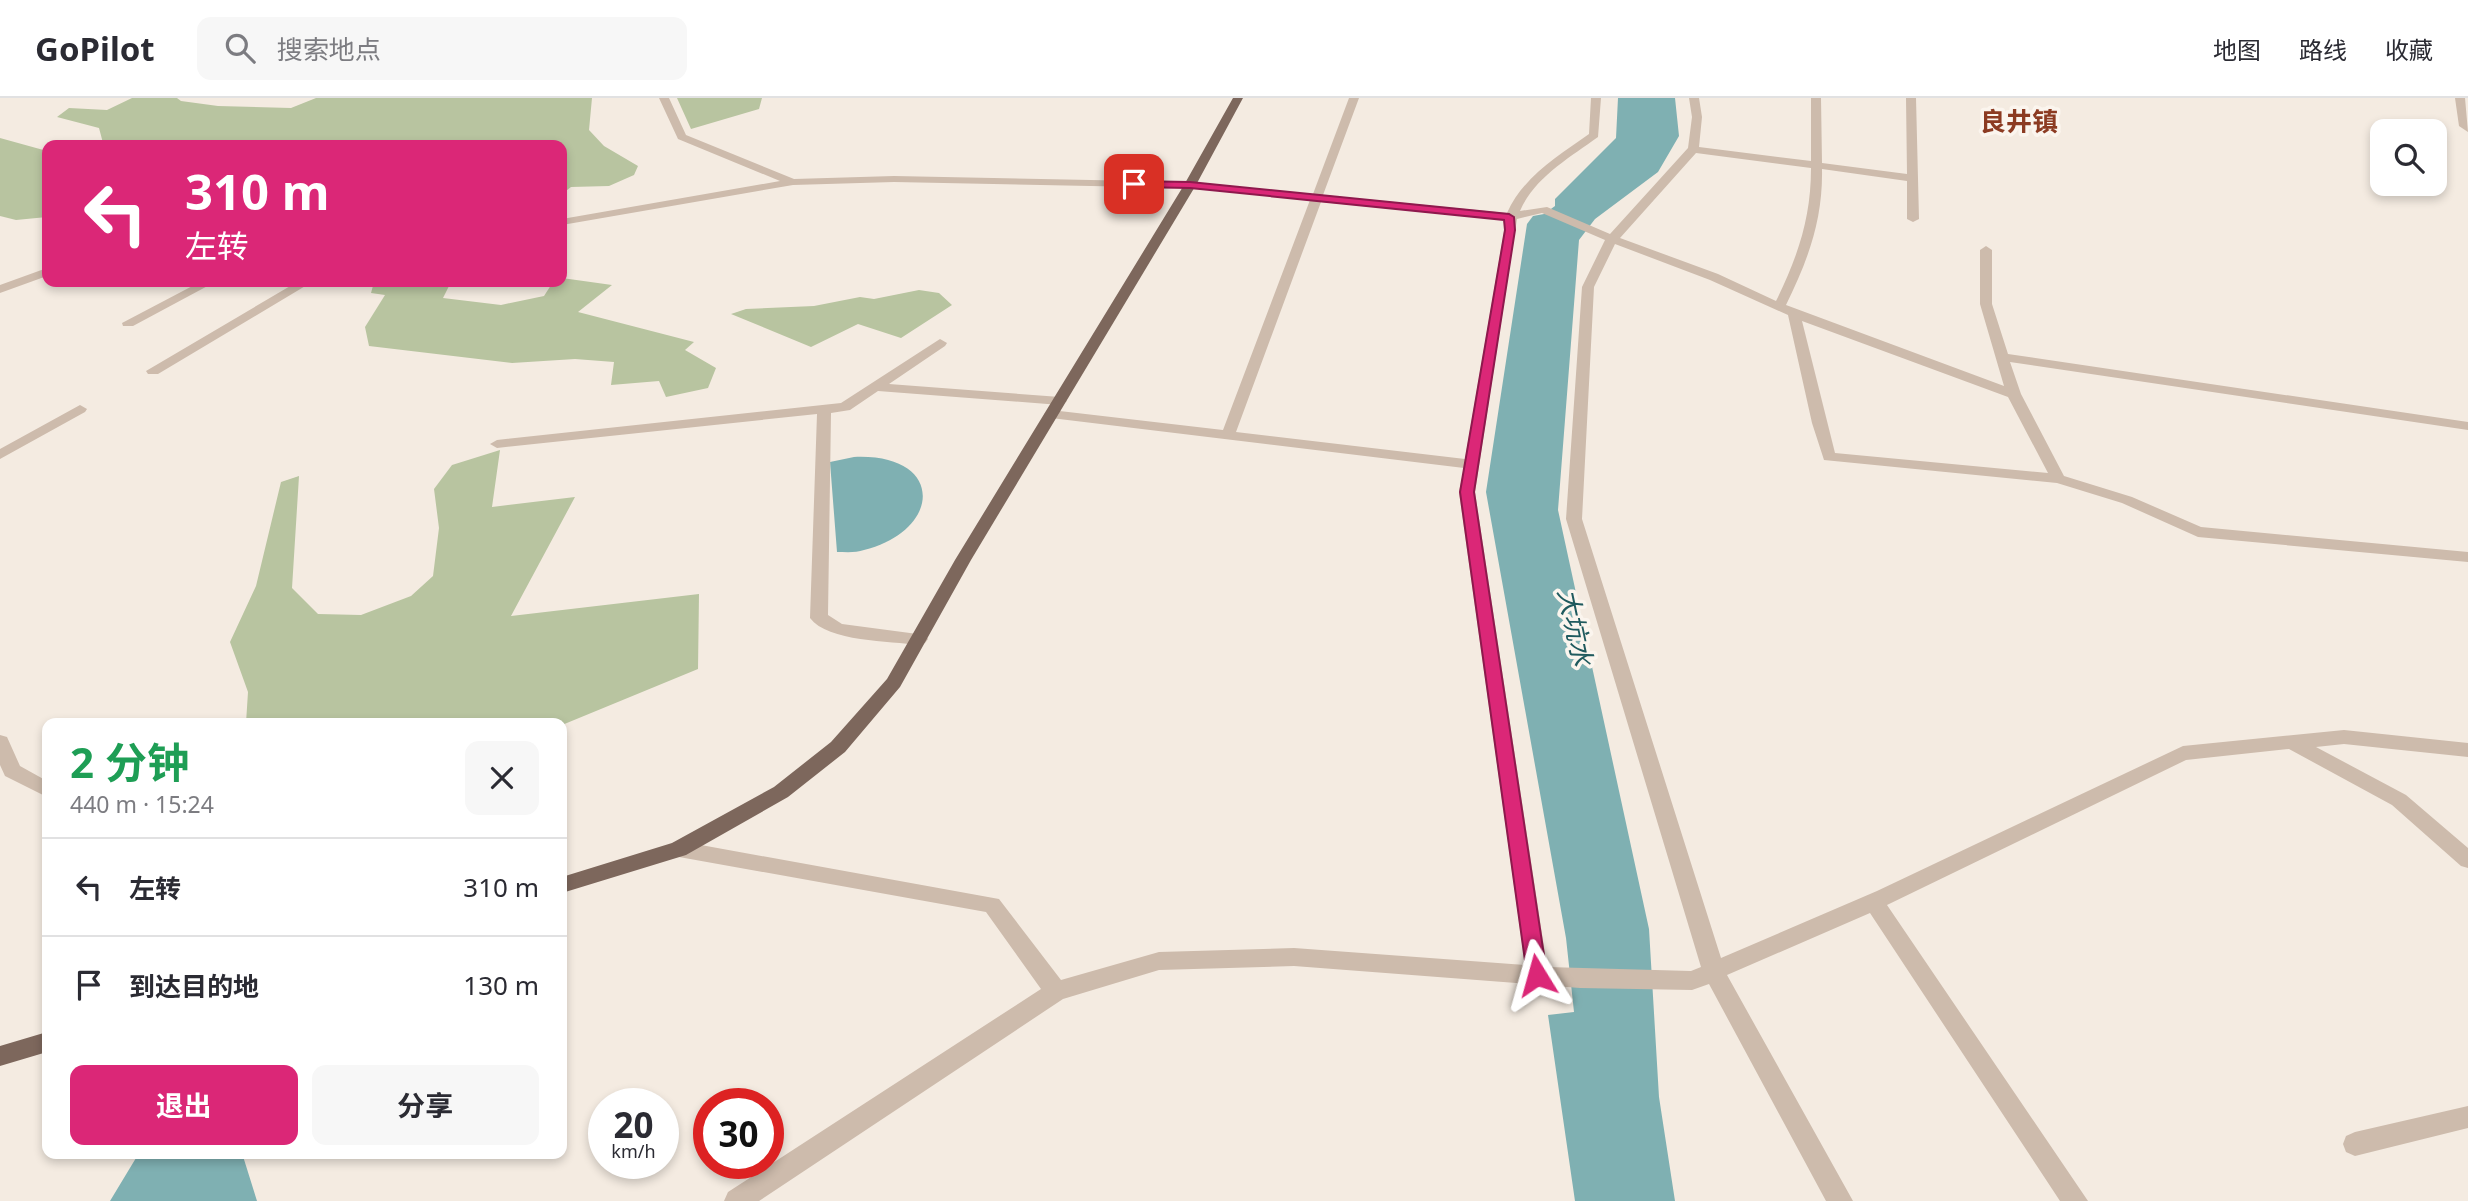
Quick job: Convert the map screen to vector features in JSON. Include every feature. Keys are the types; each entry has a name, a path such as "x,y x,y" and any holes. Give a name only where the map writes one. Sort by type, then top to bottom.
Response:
{"main road":[{"path":"567,883 679,849 781,792 838,747 894,684 963,560 1190,185 1238,98"},
{"path":"0,1056 42,1043"}],"street":[{"path":"664,98 682,137 774,172 793,182"},
{"path":"1227,435 1354,98"},
{"path":"1537,975 1467,492 1510,230 1509,217 1534,180 1594,135 1596,98"},
{"path":"1695,98 1697,117 1693,149 1612,239 1588,287 1574,519 1703,977 1840,1201"},
{"path":"1816,98 1819,166 1817,201 1787,311 1829,457 2058,479 2127,500 2199,532 2468,556"},
{"path":"1912,98 1910,178 1913,219"},
{"path":"2460,98 2464,125 2468,129"},
{"path":"1693,149 1910,178"},
{"path":"567,221 793,182 1023,180 1190,185 1509,217 1543,209 1612,239 1714,277 1787,311 2014,394"},
{"path":"1986,250 1986,304 2002,356 2014,394 2058,479"},
{"path":"0,289 42,274"},
{"path":"128,323 199,287"},
{"path":"153,371 297,287"},
{"path":"497,444 845,407 940,343"},
{"path":"2002,356 2468,426"},
{"path":"877,387 1055,408 1227,435 1471,464"},
{"path":"0,455 80,409"},
{"path":"824,409 819,618 838,629 919,639"},
{"path":"737,1201 1056,991 1158,961 1294,957 1580,979 1703,977 1874,902 2183,753 2344,737 2468,750"},
{"path":"0,742 12,771 42,787"},
{"path":"2291,742 2399,800 2468,860"},
{"path":"679,849 992,905 1056,991"},
{"path":"1874,902 2075,1201"},
{"path":"2355,1144 2468,1117"}],"green space":[{"path":"132,98 177,98 181,101 218,106 291,108 316,98 592,98 589,130 604,146 638,166 634,175 609,186 571,187 567,190 567,140 102,140 99,128 57,117 69,108 107,110"},
{"path":"677,98 762,98 759,109 691,129"},
{"path":"0,138 42,150 42,217 16,220 0,216"},
{"path":"567,279 612,285 578,312 694,342 685,350 716,368 708,388 666,397 659,381 611,385 614,362 575,359 512,363 369,346 365,327 385,295 371,293 373,287 448,287 443,298 501,305 544,296 550,287 567,287"},
{"path":"919,290 939,293 952,305 901,338 858,324 811,347 731,314 746,309 814,306 860,297 874,299"},
{"path":"500,450 492,507 575,497 511,616 699,594 698,669 567,723 567,718 246,718 248,692 230,642 256,586 281,482 299,476 292,588 318,614 361,615 411,596 433,576 439,528 434,489 452,465"}],"water":[{"name":"大坑水","path":"1618,98 1675,98 1679,136 1658,172 1595,219 1579,240 1558,510 1649,929 1659,1097 1675,1201 1575,1201 1548,1015 1574,1012 1566,938 1486,492 1527,224 1533,216 1544,214 1555,206 1555,199 1616,138"},
{"path":"854,457 884,459 905,467 918,479 923,494 920,511 909,526 890,540 861,551 837,552 830,462"},
{"path":"135,1159 244,1159 257,1201 110,1201"}],"district":[{"name":"良井镇","path":"2019,121"}],"route":[{"path":"1134,184 1190,185 1509,217 1510,230 1467,492 1537,975"}]}
